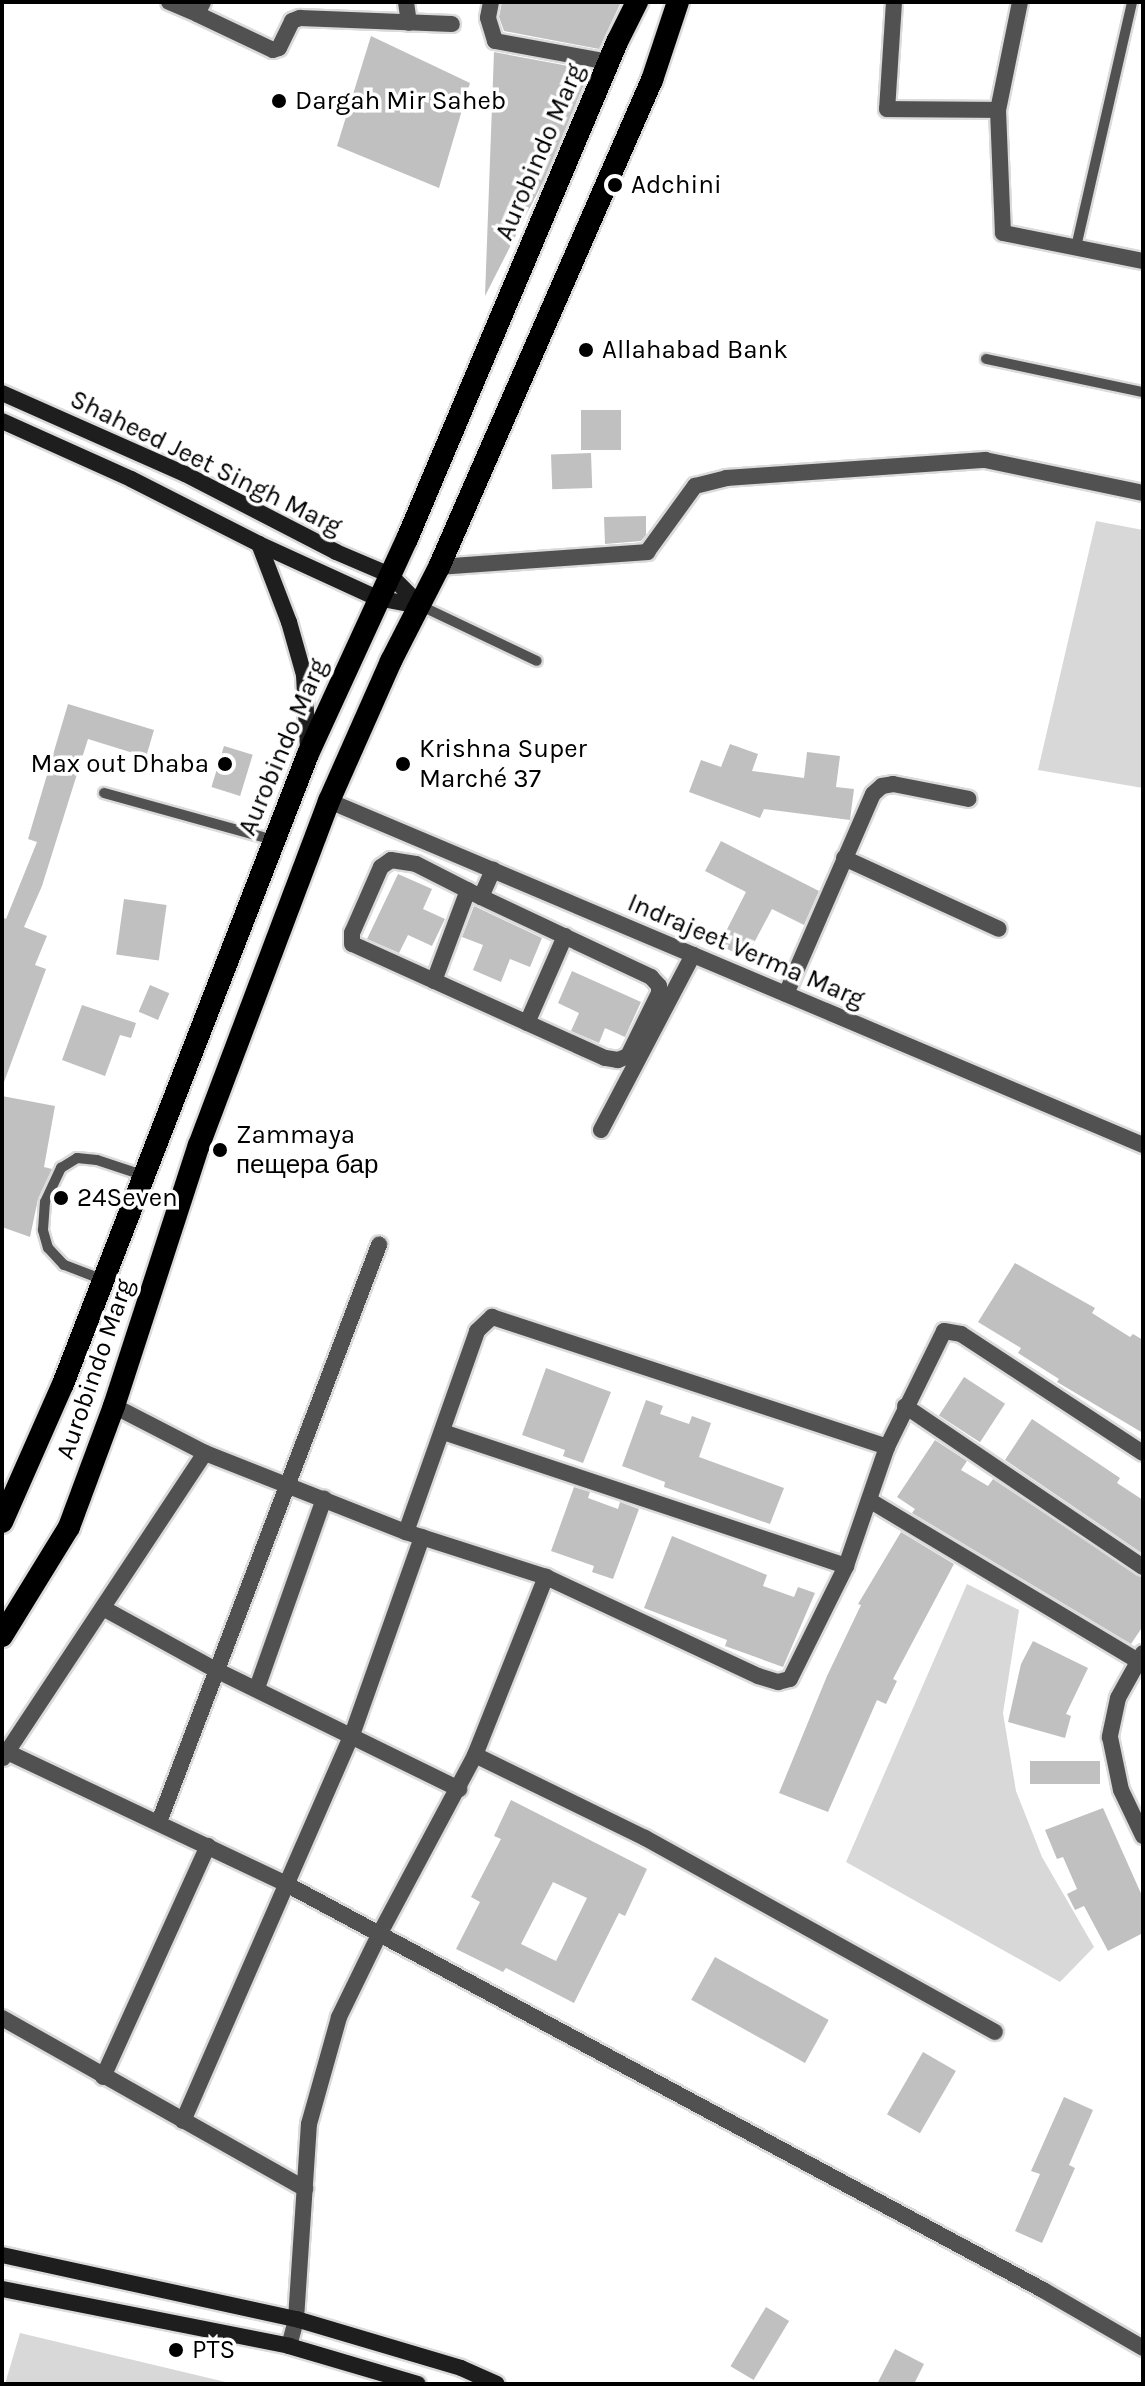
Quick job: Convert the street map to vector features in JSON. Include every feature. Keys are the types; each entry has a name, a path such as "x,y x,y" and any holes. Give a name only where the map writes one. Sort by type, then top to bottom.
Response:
{"highway":[{"name":"Aurobindo Marg","path":"2,1522 63,1384 101,1279 308,754 390,575 608,62 637,2"},
{"path":"439,567 652,80 678,2"},
{"name":"Aurobindo Marg","path":"2,1636 69,1527 114,1406 199,1145 329,801 391,661 439,567"}],"main road":[{"name":"Shaheed Jeet Singh Marg","path":"2,393 185,474 336,552 390,575"},
{"name":"Shaheed Jeet Singh Marg","path":"2,421 131,479 259,544 377,598 421,606"},
{"path":"259,544 293,633 304,675 308,754"},
{"path":"390,575 421,606"},
{"path":"2,2255 296,2319 461,2368 497,2384"},
{"path":"2,2289 289,2346 418,2384"}],"street":[{"path":"169,2 200,8 273,50 279,48 292,21 300,18 452,24"},
{"path":"406,2 409,23"},
{"path":"491,2 488,18 495,41 608,62"},
{"path":"894,2 887,109 998,110"},
{"path":"1020,2 998,110 1003,233 1143,261"},
{"path":"439,567 647,552 695,486 726,478 985,460 1143,493"},
{"path":"786,994 873,794 882,786 893,784 969,799"},
{"name":"Indrajeet Verma Marg","path":"329,801 1143,1145"},
{"path":"844,858 999,929"},
{"path":"391,860 416,864 475,894 651,977 659,986 659,993 628,1056 618,1060 605,1058 352,944 352,933 381,867 391,860"},
{"path":"434,981 475,894 493,870"},
{"path":"527,1023 565,936"},
{"path":"601,1130 693,955"},
{"path":"159,1822 379,1245"},
{"path":"183,2121 352,1735 443,1432 477,1331 483,1322 499,1317 887,1447"},
{"path":"114,1406 205,1453 414,1534 546,1577 758,1676 778,1682 790,1679 846,1566 887,1447 940,1334 948,1329 961,1334 1143,1453"},
{"path":"905,1406 1143,1567"},
{"path":"443,1432 846,1566"},
{"path":"205,1453 4,1756 159,1822 288,1885 1043,2290 1143,2348"},
{"path":"257,1688 324,1499"},
{"path":"869,1500 1141,1657 1118,1698 1110,1737 1121,1790 1143,1836"},
{"path":"289,2346 296,2319 309,2124 339,2017 475,1755 546,1577"},
{"path":"103,1608 216,1670 459,1789"},
{"path":"475,1755 645,1838 995,2032"},
{"path":"103,2077 208,1846"},
{"path":"2,2018 305,2189"}],"lane":[{"path":"1076,247 1132,2"},
{"path":"986,359 1143,392"},
{"path":"421,606 537,661"},
{"path":"104,793 274,840"},
{"path":"101,1279 64,1265 48,1248 43,1230 45,1202 61,1168 77,1158 97,1160 142,1175"}],"shaded area":[{"path":"1096,521 1143,530 1143,788 1038,770"},
{"path":"967,1584 1019,1610 1003,1713 1016,1791 1042,1857 1094,1947 1060,1982 846,1862"},
{"path":"20,2333 234,2384 5,2384"}],"building":[{"path":"502,2 621,2 599,49 504,31 499,17"},
{"path":"371,36 470,83 439,188 337,146"},
{"path":"494,52 590,70 544,180 485,296"},
{"path":"581,410 621,410 621,450 581,450"},
{"path":"591,453 592,488 552,489 551,454"},
{"path":"646,516 646,535 641,541 605,544 604,517"},
{"path":"68,704 154,730 146,757 88,739 42,886 24,927 47,936 35,965 46,969 4,1082 2,917 6,919 37,842 28,839"},
{"path":"730,744 758,754 752,771 804,778 807,752 840,756 836,787 854,789 850,820 764,809 760,818 689,792 701,760 721,767"},
{"path":"224,746 253,755 240,796 211,787"},
{"path":"721,841 819,891 804,925 772,909 746,958 719,945 746,892 705,871"},
{"path":"398,874 432,889 423,909 445,919 432,946 408,935 399,953 367,939"},
{"path":"124,899 167,905 159,960 116,954"},
{"path":"474,906 542,938 530,967 510,959 501,982 473,970 483,945 462,937"},
{"path":"572,971 641,1002 625,1037 605,1028 599,1043 571,1031 579,1013 558,1003"},
{"path":"150,985 169,993 158,1020 139,1012"},
{"path":"82,1005 136,1023 131,1038 120,1035 105,1076 62,1060"},
{"path":"2,1096 55,1106 44,1167 52,1169 38,1199 30,1237 2,1227"},
{"path":"1015,1263 1095,1308 1092,1313 1130,1337 1133,1334 1143,1340 1143,1433 1057,1382 1059,1379 1018,1353 1021,1348 978,1322"},
{"path":"546,1368 611,1392 583,1463 563,1456 565,1450 522,1435"},
{"path":"964,1377 1005,1404 980,1442 939,1416"},
{"path":"646,1400 663,1406 660,1414 689,1424 692,1416 711,1423 699,1457 784,1488 770,1524 664,1487 665,1482 622,1466"},
{"path":"1032,1419 1120,1478 1117,1483 1143,1500 1143,1554 1005,1460"},
{"path":"935,1440 967,1461 961,1470 988,1486 993,1479 1143,1578 1143,1626 1131,1644 912,1513 915,1509 897,1497"},
{"path":"574,1487 590,1492 588,1498 618,1509 620,1502 639,1509 613,1579 592,1572 594,1566 551,1551"},
{"path":"901,1532 954,1564 893,1679 897,1681 886,1704 877,1700 828,1812 779,1793 827,1676 861,1605 858,1604"},
{"path":"672,1536 767,1575 763,1586 794,1597 798,1587 815,1593 783,1667 725,1646 727,1640 644,1608"},
{"path":"1033,1641 1088,1668 1066,1714 1071,1716 1065,1738 1008,1722 1021,1664"},
{"path":"1030,1761 1100,1761 1100,1784 1030,1784"},
{"path":"511,1800 647,1869 625,1916 619,1913 574,2003 506,1968 503,1972 456,1949 480,1902 471,1897 501,1839 494,1836","holes":["553,1882 587,1898 556,1961 521,1944"]},
{"path":"1103,1808 1143,1898 1143,1933 1108,1951 1084,1906 1075,1910 1067,1894 1077,1889 1063,1857 1057,1859 1045,1830"},
{"path":"715,1957 829,2020 805,2063 691,2000"},
{"path":"923,2052 956,2071 920,2133 887,2114"},
{"path":"1064,2097 1093,2110 1069,2165 1075,2168 1042,2243 1015,2231 1040,2174 1031,2171"},
{"path":"766,2307 789,2321 754,2380 730,2366"},
{"path":"895,2349 924,2364 914,2384 877,2384"}],"place":[{"name":"Dargah Mir Saheb","path":"279,101"},
{"name":"Adchini","path":"615,185"},
{"name":"Allahabad Bank","path":"586,350"},
{"name":"Max out Dhaba","path":"225,764"},
{"name":"Krishna Super Marché 37","path":"403,764"},
{"name":"Zammaya пещера бар","path":"220,1150"},
{"name":"24Seven","path":"61,1198"},
{"name":"PTS","path":"176,2350"}]}
